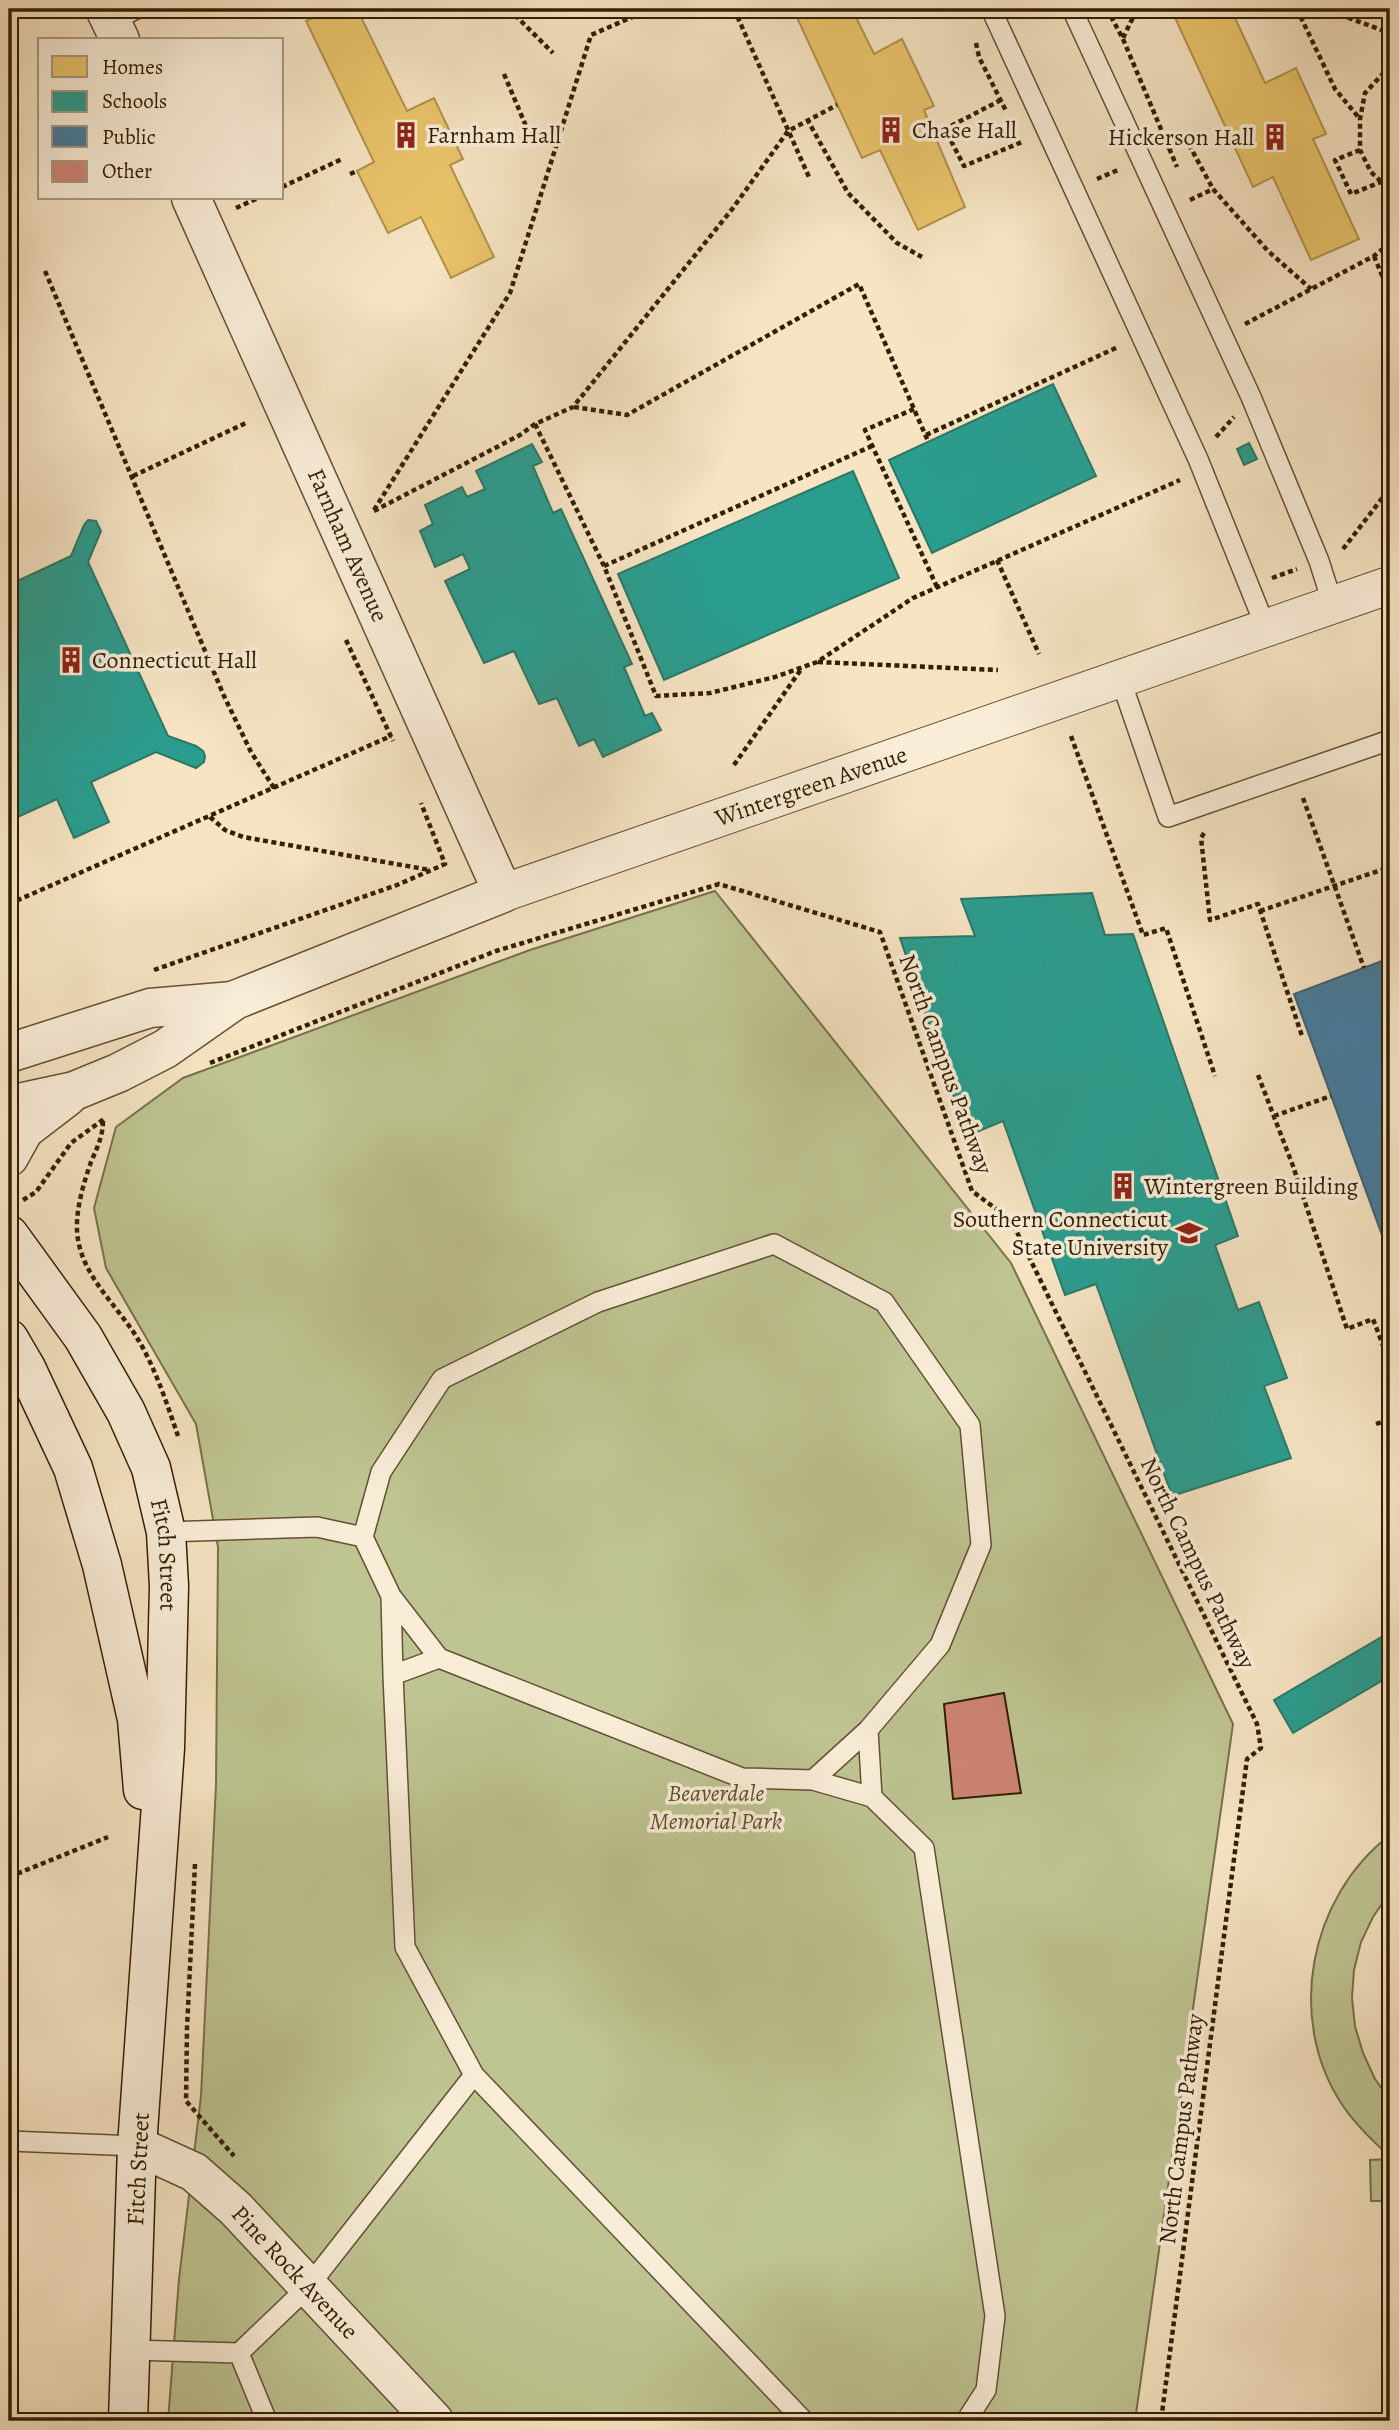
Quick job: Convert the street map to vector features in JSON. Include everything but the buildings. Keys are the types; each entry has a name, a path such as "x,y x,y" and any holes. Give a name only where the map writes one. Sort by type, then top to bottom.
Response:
{"street":[{"name":"Farnham Avenue","path":"192,200 503,893"},
{"name":"Wintergreen Avenue","path":"9,1105 74,1091 118,1073 165,1049 235,1000 503,893 1390,585"},
{"name":"Wintergreen Avenue","path":"9,1053 149,1008 235,1000"},
{"path":"9,1157 24,1130 74,1091"},
{"name":"Fitch Street","path":"9,1235 83,1337 126,1412 151,1468 166,1532 169,1586 165,1748 137,2146 128,2421"},
{"name":"Fitch Street","path":"9,1339 26,1368 73,1468 102,1565 137,1719 154,1918"},
{"name":"Pine Rock Avenue","path":"137,2146 194,2172 236,2209 435,2421"}],"lane":[{"path":"991,9 1198,458 1266,628"},
{"path":"1072,9 1251,397 1319,561 1333,605"},
{"path":"1120,678 1168,817 1390,740"},
{"path":"813,1780 868,1730 940,1645 981,1545 970,1425 884,1302 774,1244 598,1302 442,1379 381,1472 363,1537 391,1596 439,1658 742,1778 813,1780 872,1797 924,1848 995,2316 986,2390 966,2421"},
{"path":"166,1532 317,1527 363,1537"},
{"path":"391,1596 405,1947 474,2075 804,2421"},
{"path":"393,1675 439,1658"},
{"path":"868,1730 872,1797"},
{"path":"131,2350 239,2353 308,2287 474,2075"},
{"path":"9,2141 137,2146"},
{"path":"239,2353 267,2421"}],"path":[{"path":"509,9 553,53"},
{"path":"651,9 591,36 510,293 374,511 520,435 535,424 573,407 733,208 788,131 837,105"},
{"path":"734,9 809,177"},
{"path":"1107,9 1123,39 1180,174"},
{"path":"1123,39 1137,9"},
{"path":"1297,9 1335,89 1360,119"},
{"path":"1324,9 1390,33"},
{"path":"1390,66 1365,93 1360,119 1360,150 1371,172 1390,190"},
{"path":"504,74 531,138 538,136 557,143"},
{"path":"1001,100 945,129 964,166 1022,142"},
{"path":"807,119 848,193 897,243 922,257"},
{"path":"1162,152 1187,141 1213,189 1268,251 1311,289"},
{"path":"1360,150 1335,160 1351,194 1381,182"},
{"path":"284,186 342,159"},
{"path":"1091,181 1125,167"},
{"path":"350,174 357,171"},
{"path":"1185,187 1195,213"},
{"path":"1190,200 1213,189"},
{"path":"236,208 254,200"},
{"path":"1238,313 1243,325 1374,256 1390,243 1390,227"},
{"path":"1374,256 1390,295"},
{"path":"44,271 225,696 251,752 274,788"},
{"path":"573,407 627,415 859,284 928,441"},
{"path":"9,325 13,320"},
{"path":"925,435 1118,347"},
{"path":"914,409 864,430 937,587"},
{"path":"1210,444 1237,414"},
{"path":"132,476 248,422"},
{"path":"535,424 604,566 656,696 710,693 817,662 912,598 1180,480"},
{"path":"604,566 872,446"},
{"path":"1339,553 1390,488"},
{"path":"997,559 1039,654"},
{"path":"1264,581 1297,569"},
{"path":"346,640 396,748"},
{"path":"817,662 998,670"},
{"path":"734,765 802,668"},
{"path":"9,905 428,721"},
{"path":"1071,736 1143,935 1166,928 1215,1076"},
{"path":"1301,794 1364,968"},
{"path":"144,973 397,885 445,864 417,795"},
{"path":"210,817 225,830 243,837 430,870"},
{"path":"1209,826 1201,838 1210,920 1258,904 1302,1036"},
{"path":"1261,911 1390,867"},
{"name":"North Campus Pathway","path":"203,1066 496,951 719,884 880,932 972,1191 1011,1220 1257,1724 1261,1748 1247,1759 1161,2421"},
{"path":"1258,1075 1293,1166 1347,1329 1373,1319 1390,1364"},
{"path":"1274,1116 1331,1096"},
{"path":"23,1200 36,1192 71,1143 113,1113"},
{"path":"1376,1424 1390,1419"},
{"path":"9,1875 108,1837"}],"green space":[{"name":"Beaverdale Memorial Park","path":"715,891 1011,1263 1233,1724 1135,2421 168,2421 179,2279 201,2096 216,1785 218,1547 196,1424 106,1268 94,1208 116,1127 183,1078 530,950"},
{"path":"1390,1835 1390,1892 1373,1917 1361,1942 1354,1970 1352,1998 1355,2026 1363,2053 1375,2079 1390,2100 1390,2157 1348,2113 1325,2072 1314,2036 1311,1999 1314,1962 1324,1925 1340,1891 1362,1861"},
{"path":"1390,2159 1390,2201 1371,2201 1370,2160"}],"place":[{"name":"Chase Hall","path":"891,130"},
{"name":"Farnham Hall","path":"406,135"},
{"name":"Hickerson Hall","path":"1275,137"},
{"name":"Connecticut Hall","path":"71,660"},
{"name":"Wintergreen Building","path":"1123,1186"},
{"name":"Southern Connecticut State University","path":"1189,1233"}]}
